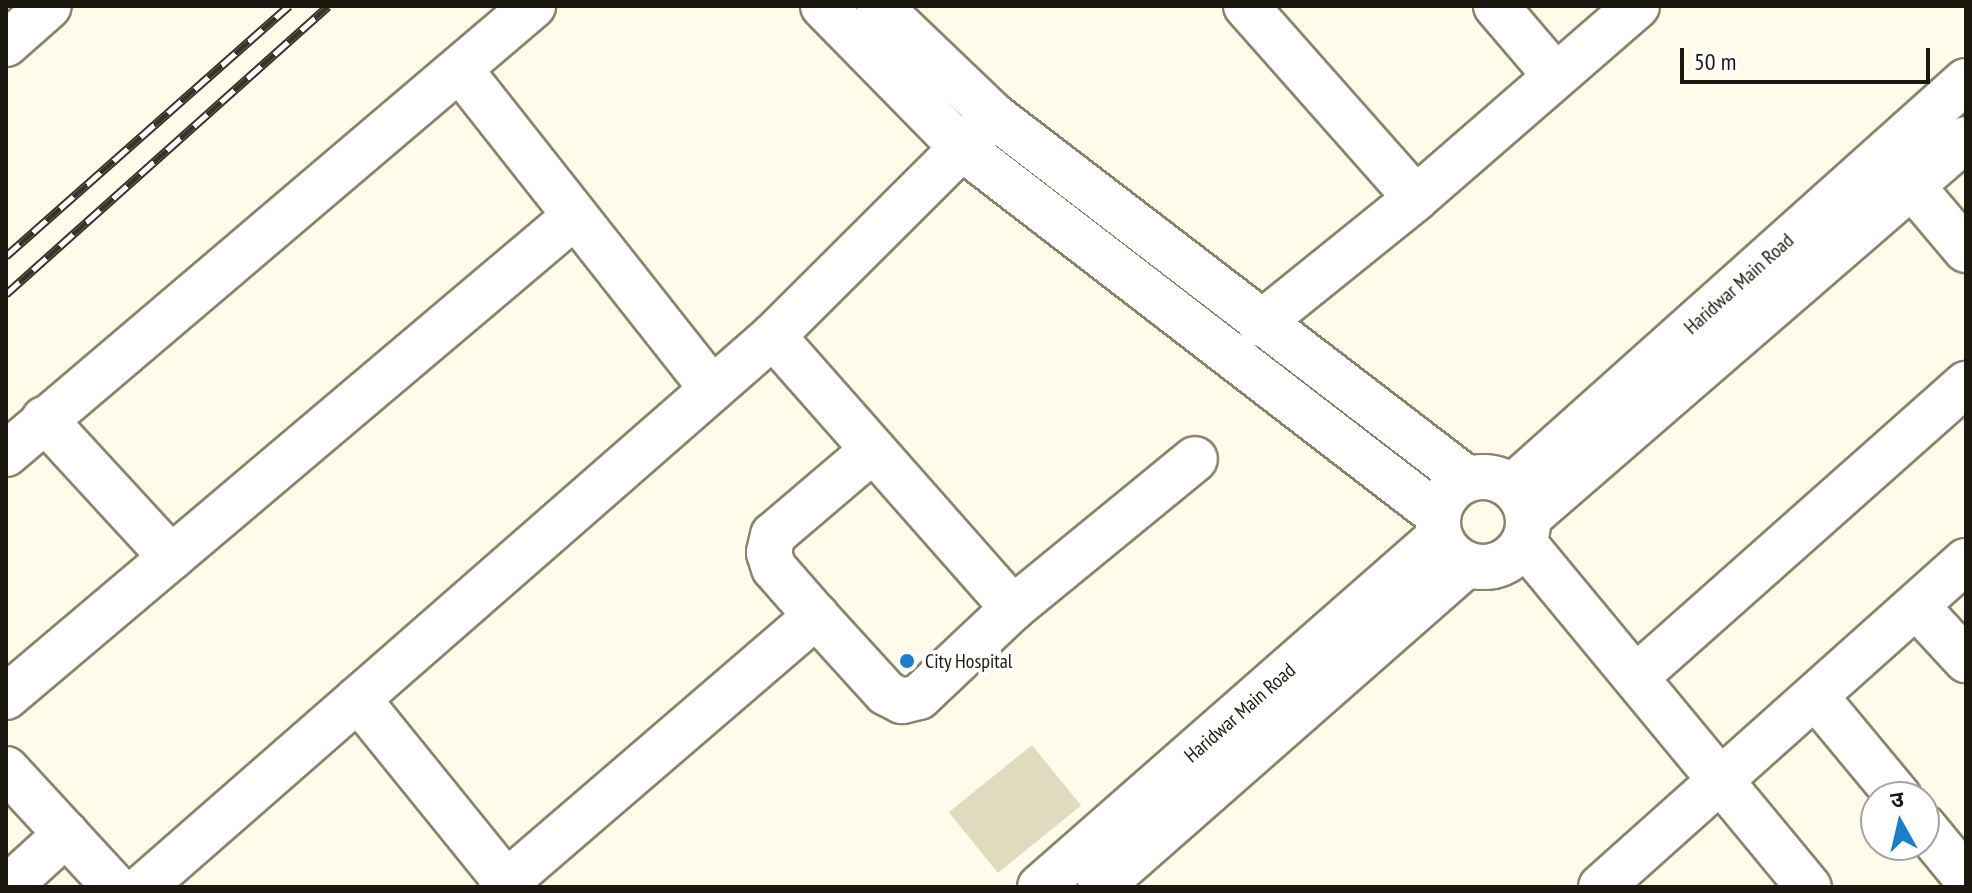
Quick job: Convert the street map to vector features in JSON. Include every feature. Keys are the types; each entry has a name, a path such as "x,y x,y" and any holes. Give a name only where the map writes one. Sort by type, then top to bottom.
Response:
{"street":[{"path":"6,44 49,6"},
{"path":"6,454 461,71 533,6"},
{"path":"823,6 962,148 1487,532 1637,676 1779,887"},
{"path":"879,6 994,116 1260,324 1467,479 1490,476 1487,532 1713,791 1809,887"},
{"path":"1246,6 1416,198"},
{"path":"1496,6 1555,75"},
{"path":"1260,324 1416,198 1637,6"},
{"path":"461,71 712,389"},
{"name":"Haridwar Main Road","path":"1100,887 1487,532 1966,81"},
{"path":"143,887 773,336 994,116"},
{"name":"Haridwar Main Road","path":"1040,887 1487,532 1966,139"},
{"path":"1912,186 1966,250"},
{"path":"6,697 575,216"},
{"path":"773,336 1013,608"},
{"path":"1637,676 1966,384"},
{"path":"44,419 171,557"},
{"path":"873,450 773,535 769,553 774,568 816,616 886,693 902,701 919,697 1013,608 1195,459"},
{"path":"1601,887 1918,608 1966,561"},
{"path":"1918,608 1966,660"},
{"path":"358,699 504,885 816,616"},
{"path":"1816,697 1886,781"},
{"path":"6,769 115,887"},
{"path":"8,887 66,834"},
{"path":"1940,846 1966,878"}],"building":[{"path":"1032,745 1081,806 998,873 949,812"}],"railway":[{"path":"6,256 289,6"},
{"path":"6,294 328,6"}],"place":[{"name":"City Hospital","path":"907,661"}]}
